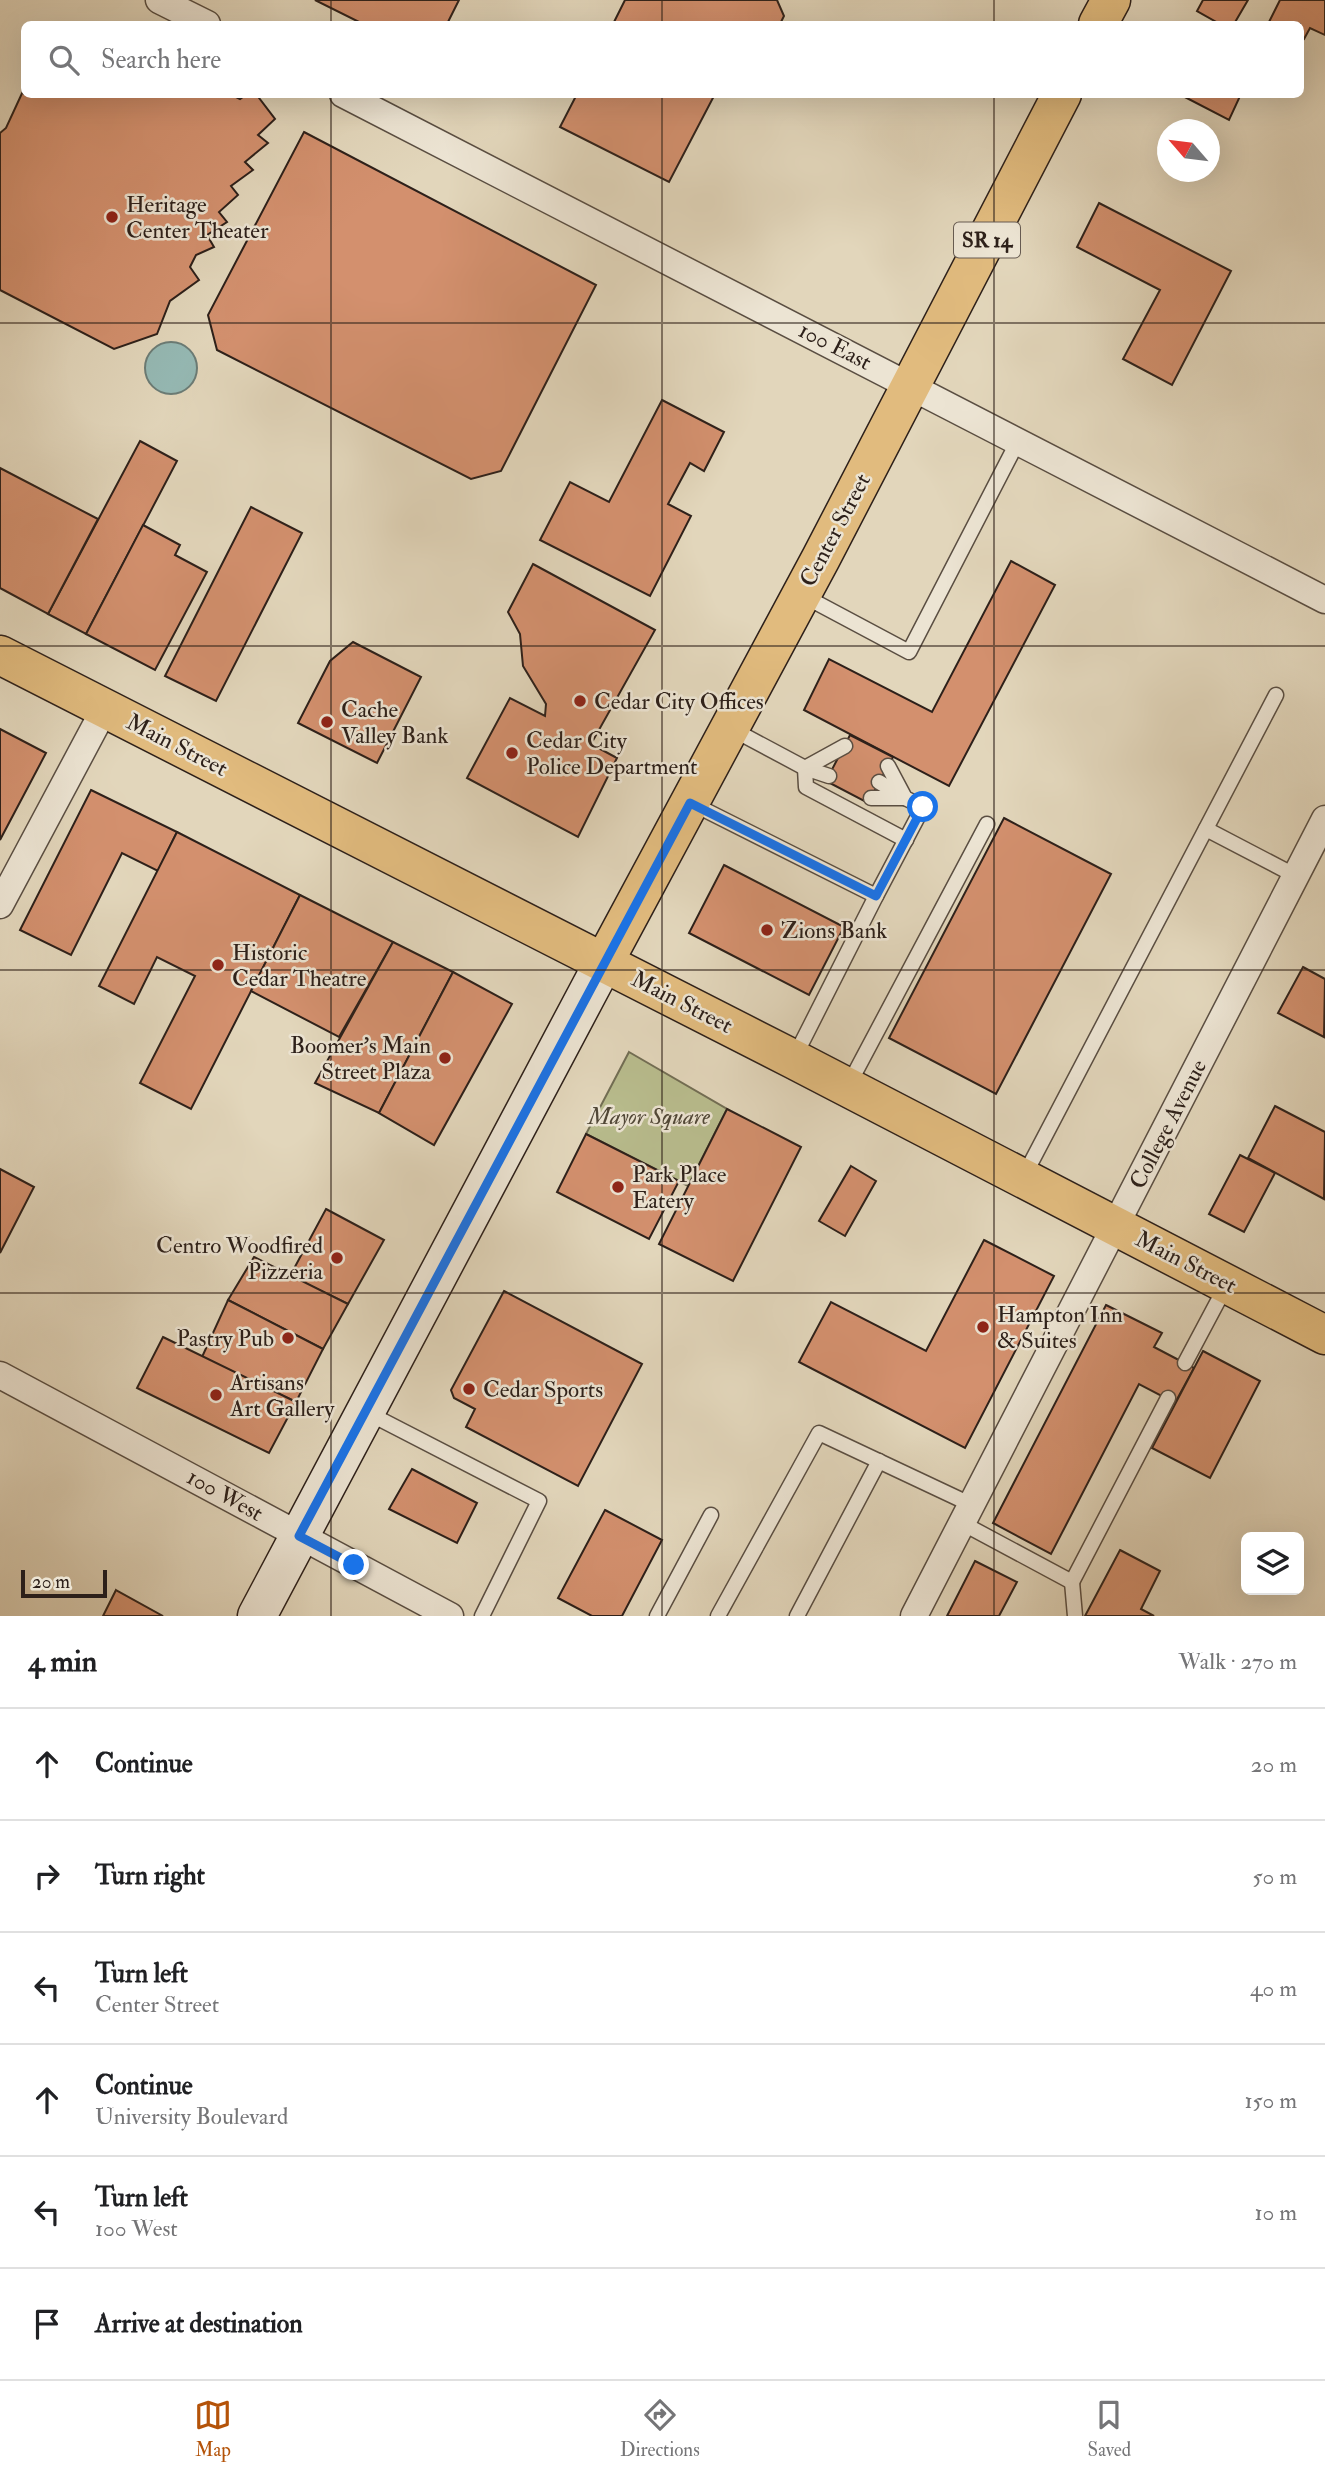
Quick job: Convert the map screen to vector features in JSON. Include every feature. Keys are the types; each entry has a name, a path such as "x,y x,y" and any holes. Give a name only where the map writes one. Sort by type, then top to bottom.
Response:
{"main road":[{"path":"1100,21 1111,0"},
{"name":"Center Street","path":"604,962 801,595 1060,98"},
{"name":"Main Street","path":"0,655 604,962 1325,1335"},
{"path":"257,1616 604,962"}],"street":[{"path":"159,0 201,21"},
{"name":"100 East","path":"352,98 1325,600"},
{"path":"0,905 105,708"},
{"name":"College Avenue","path":"914,1616 1325,819"},
{"name":"100 West","path":"0,1375 450,1616"}],"lane":[{"path":"801,595 909,652 1018,441"},
{"path":"1023,1178 1276,695"},
{"path":"729,728 805,768 829,776"},
{"path":"805,768 845,746"},
{"path":"805,768 836,762"},
{"path":"888,766 905,798"},
{"path":"805,768 806,787 906,840"},
{"path":"793,1059 923,807 879,782"},
{"path":"871,797 905,798"},
{"path":"690,803 876,896"},
{"path":"847,1087 987,824"},
{"path":"1206,829 1296,876"},
{"path":"1185,1363 1227,1284"},
{"path":"1074,1616 1072,1583 1168,1398"},
{"path":"365,1412 539,1501 482,1616"},
{"path":"718,1616 819,1433 879,1461 967,1514 1072,1583"},
{"path":"797,1616 879,1461"},
{"path":"657,1616 711,1516"}],"green space":[{"name":"Mayor Square","path":"629,1052 727,1109 688,1186 586,1134"}],"water":[{"path":"171,342 190,349 197,368 190,387 171,394 152,387 145,368 152,349"}],"building":[{"path":"315,0 459,0 448,21 357,21"},
{"path":"625,0 777,0 784,16 782,21 614,21"},
{"path":"1203,0 1248,0 1236,21 1215,21 1197,11"},
{"path":"1280,0 1325,0 1325,35 1310,28 1304,39 1304,21 1270,21"},
{"name":"Heritage Center Theater","path":"21,96 21,98 259,98 275,119 258,135 268,143 245,162 253,170 231,186 238,195 219,212 227,222 207,235 214,247 196,255 190,267 199,280 170,301 157,334 114,349 0,290 0,133 6,128"},
{"path":"575,98 713,98 669,182 560,127"},
{"path":"1187,98 1239,98 1229,120"},
{"path":"304,132 596,285 501,471 471,479 217,350 208,315"},
{"path":"1099,203 1231,271 1172,385 1123,359 1160,290 1077,247"},
{"path":"662,400 724,432 704,471 690,463 668,504 691,516 650,596 540,540 570,482 609,502"},
{"path":"140,441 177,461 86,634 48,614"},
{"path":"0,468 98,519 48,614 0,588"},
{"path":"251,507 302,533 216,701 165,676"},
{"path":"143,525 180,545 175,555 207,572 155,670 86,634"},
{"path":"1011,561 1055,585 949,786 804,710 829,659 932,712"},
{"name":"Cedar City Offices","path":"533,564 655,630 591,744 617,758 578,837 467,778 510,698 545,716 546,704 523,666 520,634 508,612"},
{"path":"353,642 421,677 377,763 298,723 330,661"},
{"path":"0,729 46,753 0,840"},
{"path":"850,735 893,757 868,803 826,781"},
{"path":"91,790 177,832 158,871 122,853 71,955 20,930"},
{"path":"1004,818 1111,874 996,1094 889,1038"},
{"name":"Historic Cedar Theatre","path":"177,832 300,895 191,1109 140,1083 195,976 157,957 134,1004 99,986"},
{"name":"Zions Bank","path":"724,865 844,927 809,995 689,933"},
{"path":"300,895 393,942 339,1037 251,991"},
{"path":"393,942 453,972 379,1113 315,1083"},
{"path":"1303,967 1325,979 1324,1037 1278,1013"},
{"name":"Boomer's Main Street Plaza","path":"453,972 512,1004 434,1145 379,1113"},
{"path":"1275,1106 1325,1132 1324,1199 1248,1158"},
{"path":"727,1109 801,1147 733,1281 659,1244"},
{"name":"Park Place Eatery","path":"586,1134 679,1181 649,1239 557,1192"},
{"path":"1240,1155 1275,1173 1244,1232 1209,1214"},
{"path":"851,1166 876,1181 845,1236 819,1221"},
{"path":"0,1169 34,1187 0,1253"},
{"name":"Centro Woodfired Pizzeria","path":"326,1209 384,1240 348,1304 290,1276"},
{"name":"Hampton Inn & Suites","path":"984,1240 1054,1276 965,1448 799,1362 831,1302 926,1351"},
{"path":"254,1257 348,1304 323,1349 228,1300"},
{"path":"504,1291 642,1364 578,1486 466,1427 475,1409 454,1398 451,1390"},
{"path":"228,1300 323,1349 296,1402 202,1357"},
{"path":"1106,1305 1162,1333 1154,1347 1194,1368 1175,1403 1139,1384 1051,1554 993,1523"},
{"name":"Artisans Art Gallery","path":"163,1337 296,1402 269,1453 137,1388"},
{"path":"1203,1351 1260,1381 1210,1478 1152,1448"},
{"path":"412,1469 477,1503 457,1543 389,1509"},
{"path":"605,1510 662,1540 622,1616 592,1616 558,1598"},
{"path":"1120,1550 1160,1571 1141,1609 1154,1616 1085,1616"},
{"path":"975,1561 1017,1582 999,1616 947,1616"},
{"path":"116,1590 163,1616 103,1616"}],"place":[{"name":"Heritage Center Theater","path":"112,217"},
{"name":"Cedar City Offices","path":"580,701"},
{"name":"Cache Valley Bank","path":"327,722"},
{"name":"Cedar City Police Department","path":"512,753"},
{"name":"Zions Bank","path":"767,930"},
{"name":"Historic Cedar Theatre","path":"218,965"},
{"name":"Boomer's Main Street Plaza","path":"445,1058"},
{"name":"Park Place Eatery","path":"618,1187"},
{"name":"Centro Woodfired Pizzeria","path":"337,1258"},
{"name":"Hampton Inn & Suites","path":"983,1327"},
{"name":"Pastry Pub","path":"288,1338"},
{"name":"Cedar Sports","path":"469,1389"},
{"name":"Artisans Art Gallery","path":"216,1395"}],"route":[{"path":"354,1565 299,1536 690,803 876,896 923,807"}]}
